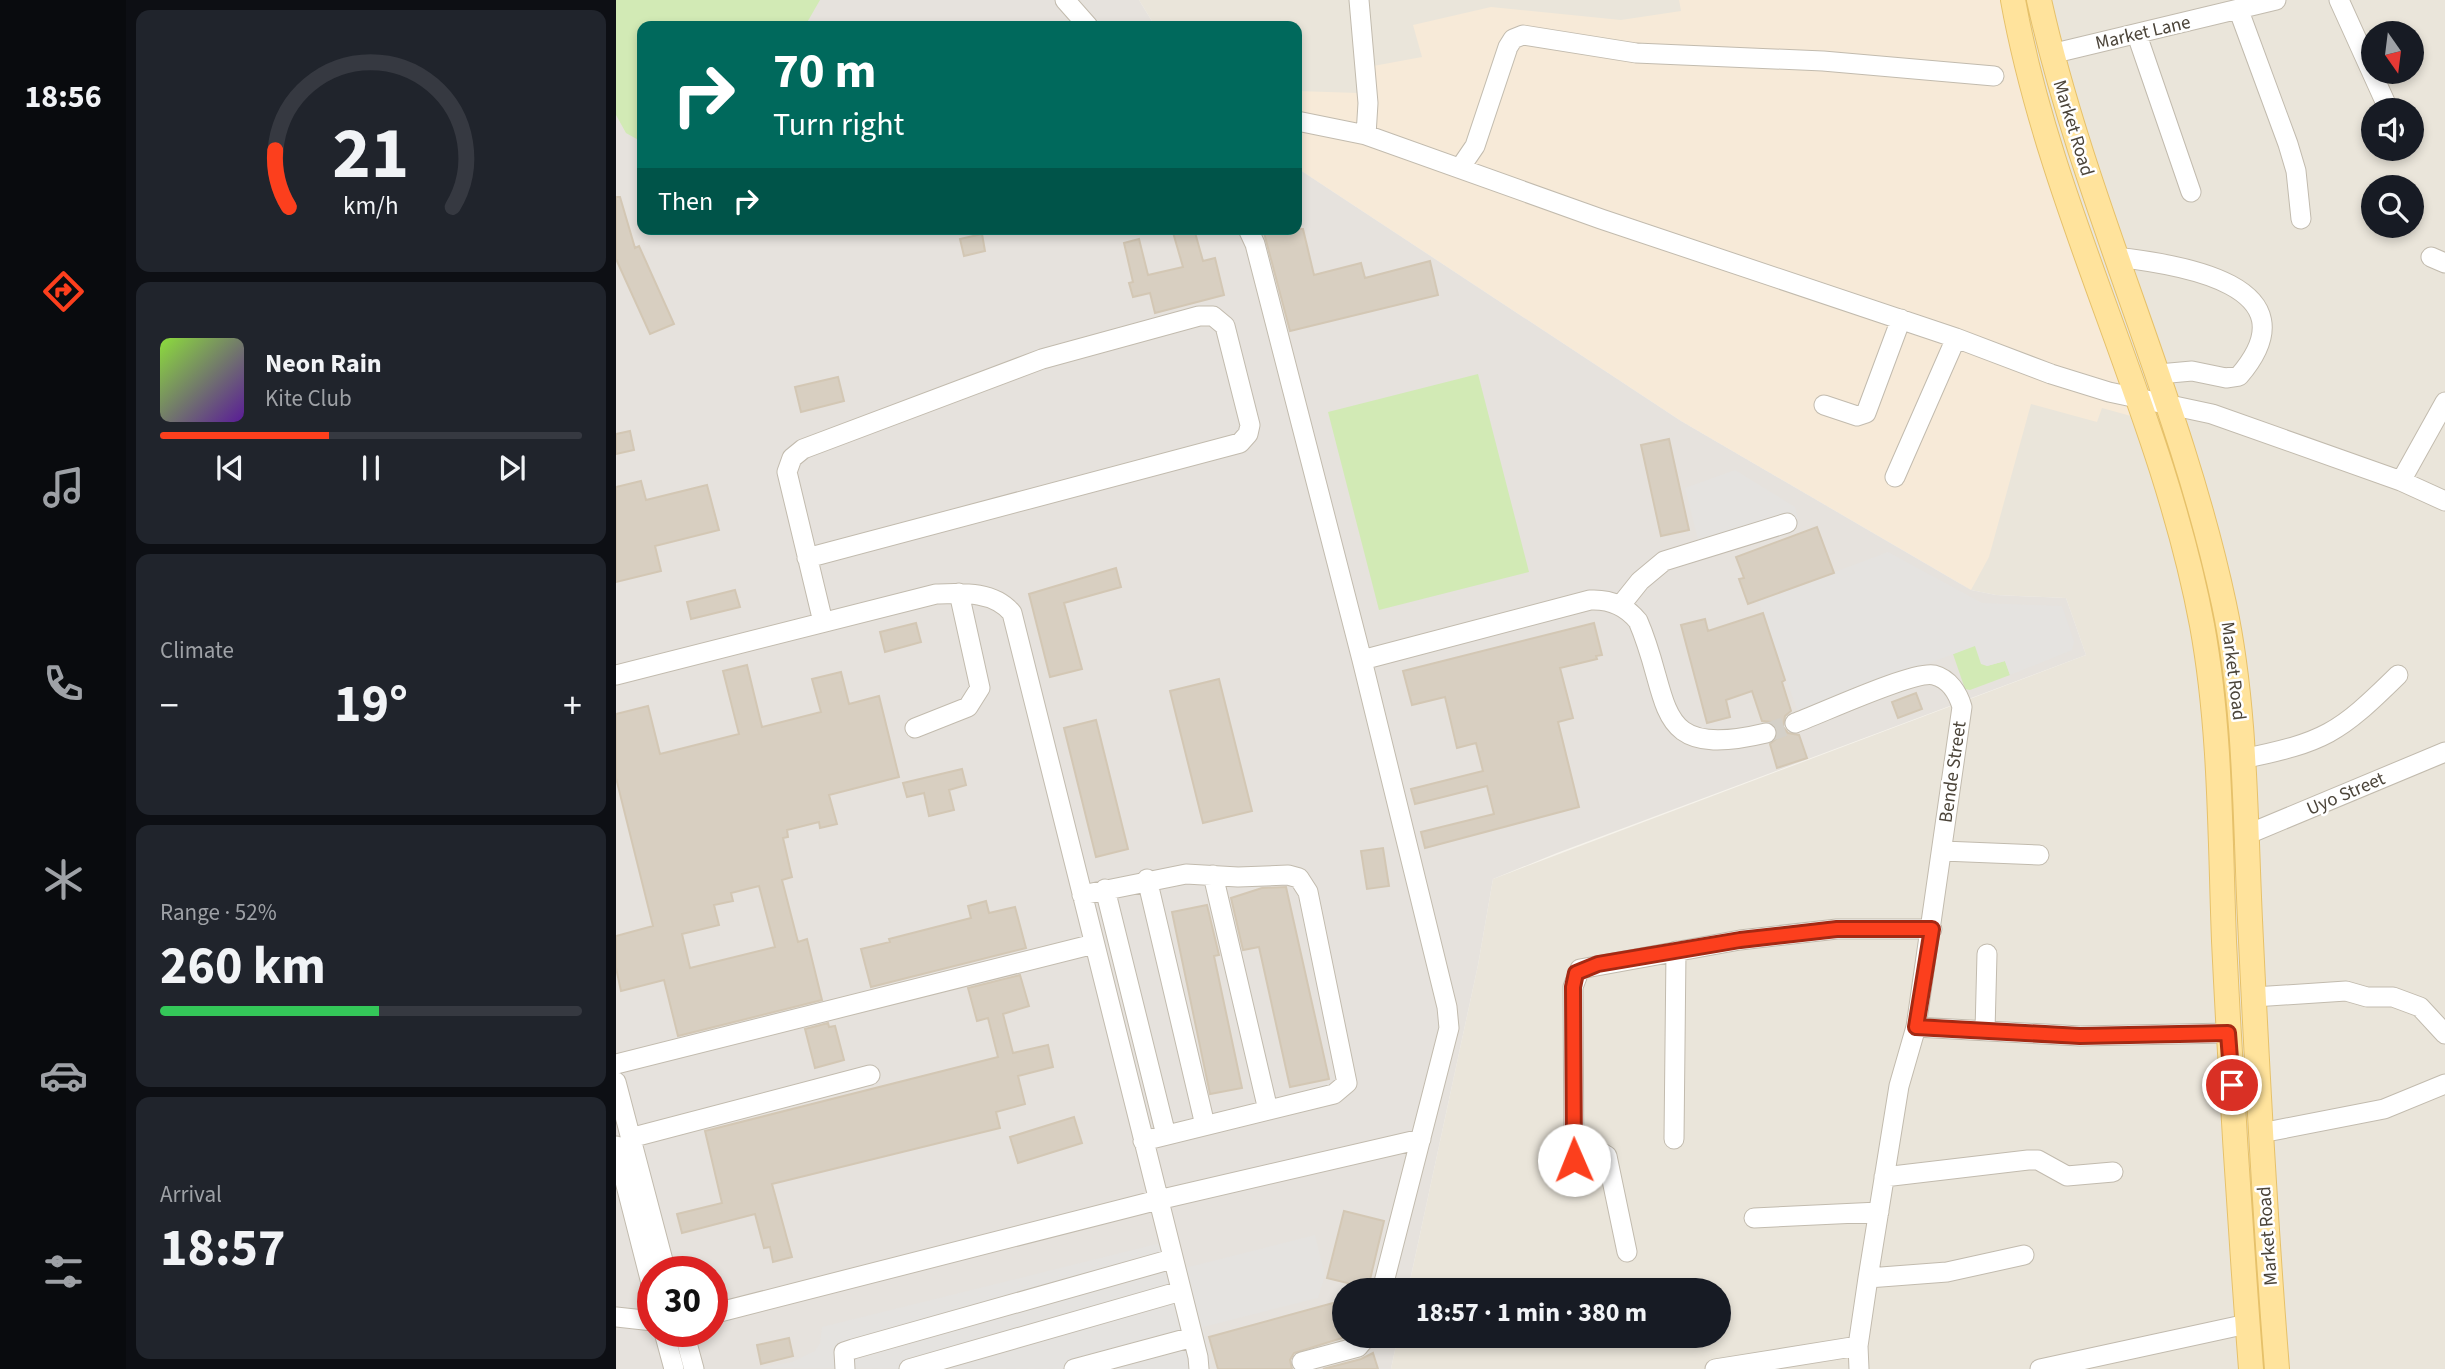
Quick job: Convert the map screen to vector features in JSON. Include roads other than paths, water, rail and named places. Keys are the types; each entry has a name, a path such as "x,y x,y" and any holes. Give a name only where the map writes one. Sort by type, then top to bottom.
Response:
{"main road":[{"name":"Market Road","path":"2013,0 2023,56 2052,156 2137,398 2188,565 2209,670 2216,741 2228,1033 2251,1369"},
{"name":"Market Road","path":"2039,0 2076,141 2115,257 2170,403 2225,606 2234,662 2242,759 2261,1133 2277,1369"}],"street":[{"path":"1065,0 1084,21"},
{"path":"1359,0 1368,103 1366,135"},
{"path":"2339,0 2383,98"},
{"name":"Market Lane","path":"2051,54 2239,11 2270,1"},
{"path":"2239,11 2288,144 2296,171 2301,219"},
{"path":"1460,168 1475,146 1508,47 1513,39 1523,35 1636,53 1823,61 1994,76"},
{"path":"2137,35 2191,192"},
{"path":"1302,122 1366,135 1955,338 2051,374 2137,398 2212,414 2401,481 2445,501"},
{"path":"1251,235 1362,660 1447,1007 1449,1028 1385,1278"},
{"path":"2115,257 2166,262 2232,284 2253,299 2264,321 2257,353 2239,376 2226,378 2192,371 2159,374"},
{"path":"807,558 1240,443 1248,434 1250,425 1225,326 1213,316 1199,316 1042,359 803,449 792,458 787,472 807,558 823,622"},
{"path":"1824,405 1857,416 1866,413 1900,319"},
{"path":"1895,477 1955,338"},
{"path":"2401,481 2445,402"},
{"path":"1620,606 1640,581 1664,561 1787,523"},
{"path":"915,728 968,706 980,688 959,593"},
{"path":"616,675 909,600 959,593 990,597 1004,602 1012,613 1200,1368"},
{"path":"1362,660 1590,600 1620,606 1638,621 1664,704 1684,733 1711,742 1766,733"},
{"name":"Bende Street","path":"1795,723 1919,675 1943,678 1958,694 1962,707 1916,1027 1899,1086 1868,1278 1858,1346 1859,1369"},
{"path":"2242,759 2299,748 2327,737 2353,719 2398,675"},
{"name":"Uyo Street","path":"2246,835 2442,758"},
{"path":"1943,851 2039,855"},
{"path":"1082,895 1147,879 1186,874 1288,875 1299,878 1308,892 1347,1083 1334,1094 1143,1141"},
{"path":"1213,875 1269,1110"},
{"path":"1147,879 1205,1125"},
{"path":"1105,889 1166,1135"},
{"path":"1627,1252 1607,1156 1602,1153 1574,1163 1573,987 1576,973 1598,964 1675,951 1837,929 1932,929"},
{"path":"616,1064 1094,944"},
{"path":"1674,1139 1675,951"},
{"path":"1985,1031 1987,954"},
{"path":"2254,997 2346,991 2367,997 2393,997 2420,1007 2445,1034"},
{"path":"1916,1027 2080,1036 2228,1033"},
{"path":"623,1142 870,1075"},
{"path":"616,1082 623,1142 646,1256"},
{"path":"2261,1133 2384,1108 2445,1084"},
{"path":"728,1310 1158,1200 1421,1139"},
{"path":"623,1142 661,1256"},
{"path":"1884,1177 2028,1160 2038,1160 2067,1176 2113,1172"},
{"path":"1754,1218 1879,1212"},
{"path":"1868,1278 1947,1272 2024,1255"},
{"path":"845,1369 844,1352 1172,1259"},
{"path":"909,1369 1181,1291"},
{"path":"616,1334 634,1319"},
{"path":"2040,1369 2247,1324"},
{"path":"1074,1369 1193,1337"},
{"path":"1715,1369 1858,1346"},
{"path":"668,1347 674,1369"},
{"path":"688,1347 694,1369"},
{"path":"1302,1362 1353,1348"}],"tunnel":[{"path":"1766,733 1795,723"}]}
